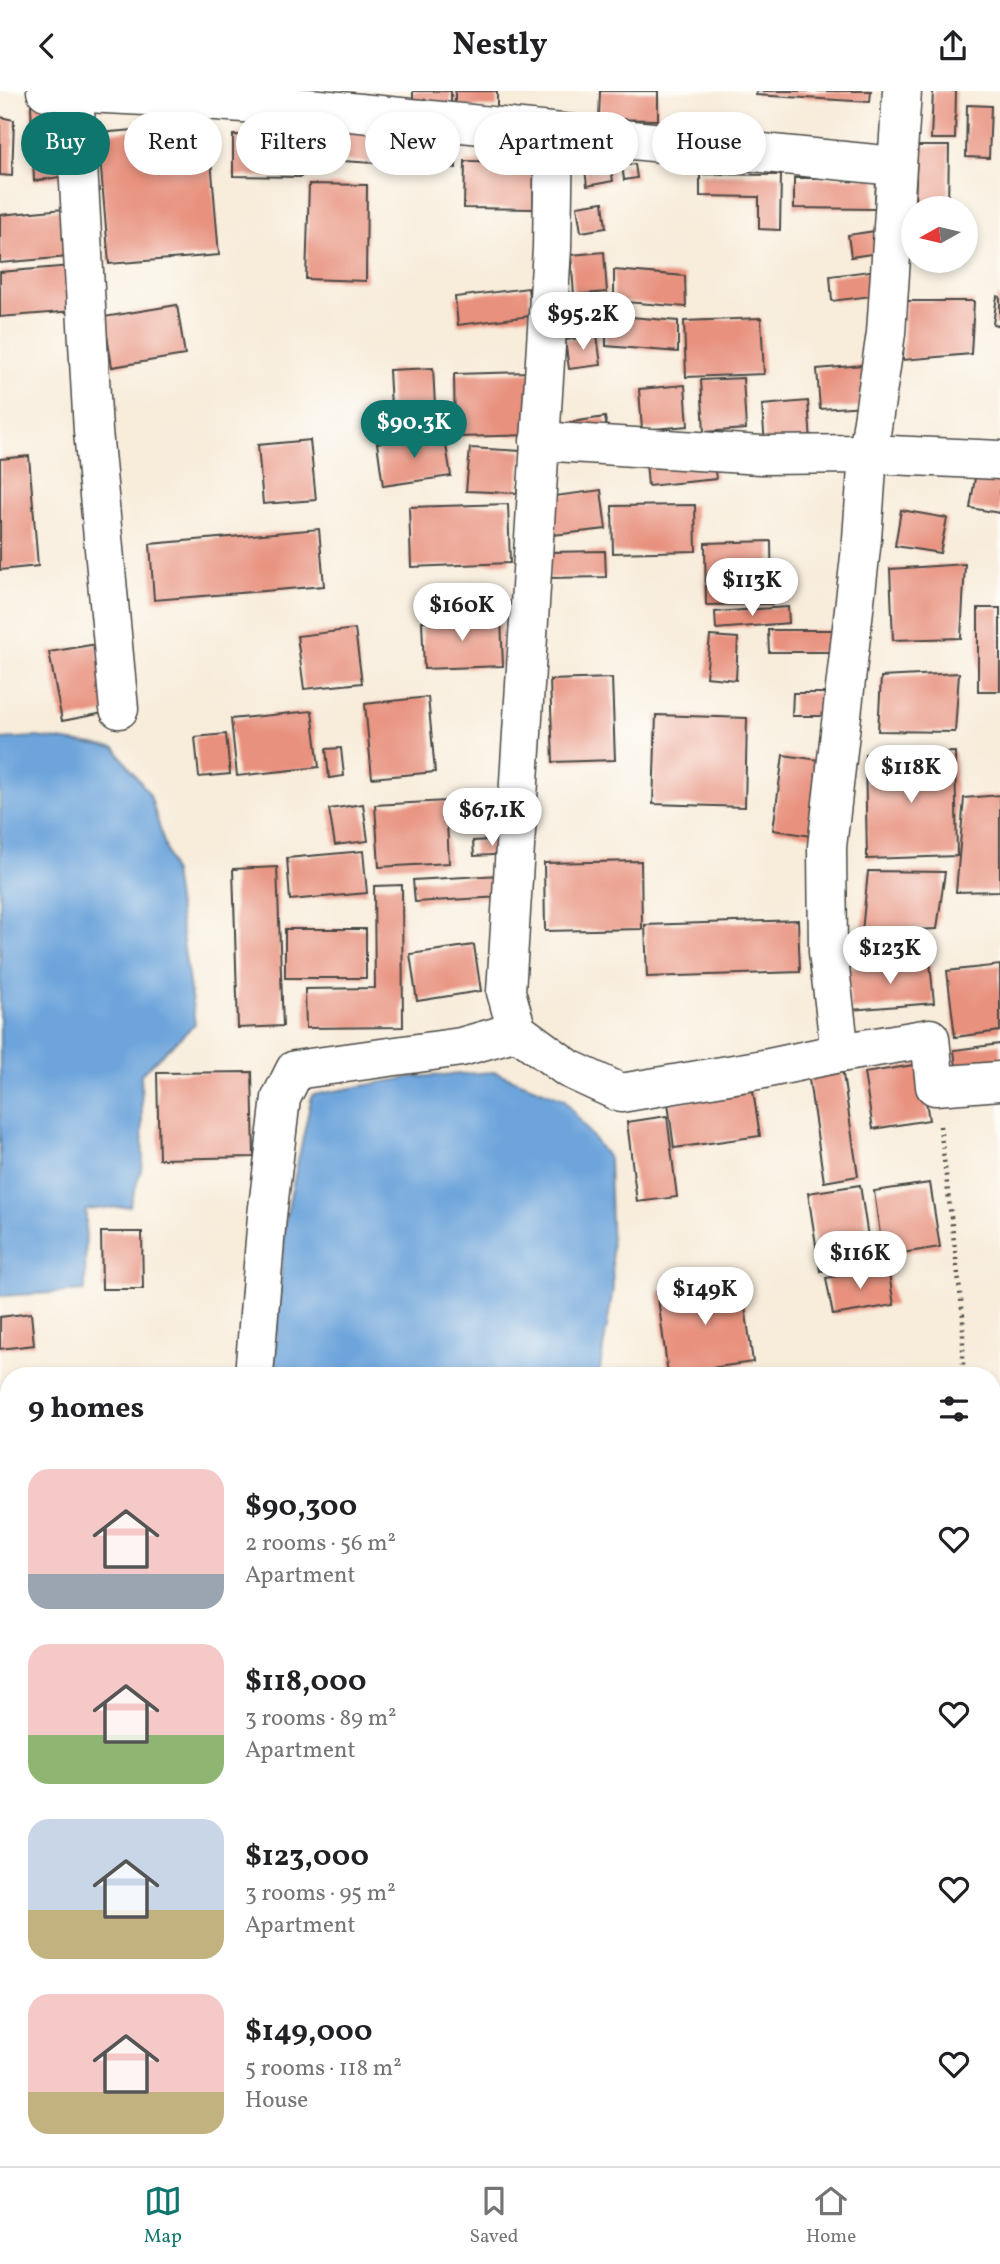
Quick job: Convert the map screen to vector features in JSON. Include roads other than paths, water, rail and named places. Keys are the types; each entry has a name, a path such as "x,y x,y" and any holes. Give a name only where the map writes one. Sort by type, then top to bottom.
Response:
{"street":[{"path":"840,1053 828,952 827,846 862,539 868,454 886,333 902,91"},
{"path":"119,709 60,93 167,94 474,125"},
{"path":"638,142 895,166"},
{"path":"553,175 552,248 506,992 517,1031 569,1069 621,1093 930,1038 935,1086 1000,1081"},
{"path":"539,441 761,454 868,454 1000,460"},
{"path":"255,1367 267,1216 281,1098 295,1070 461,1047 517,1031"}],"water":[{"path":"37,737 115,748 150,795 173,873 195,1024 141,1074 143,1163 130,1206 86,1210 85,1291 0,1296 0,739"},
{"path":"495,1072 564,1099 609,1159 613,1289 600,1367 274,1367 285,1222 312,1095 412,1077"}]}
